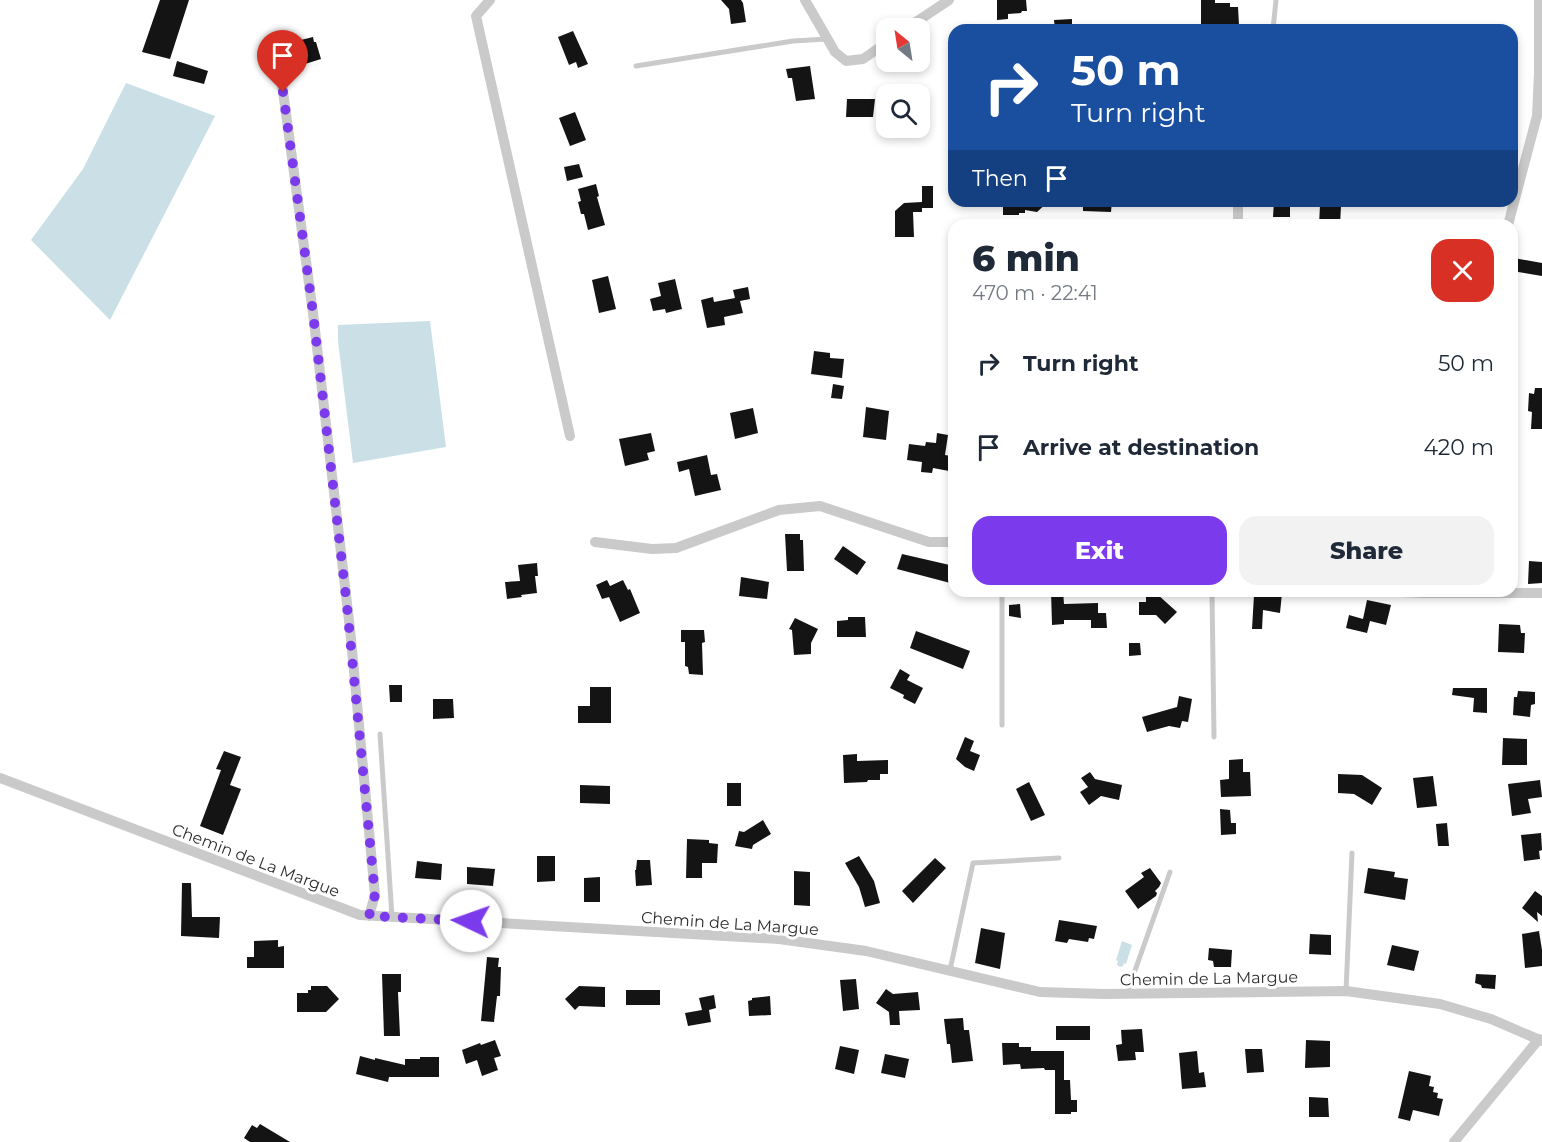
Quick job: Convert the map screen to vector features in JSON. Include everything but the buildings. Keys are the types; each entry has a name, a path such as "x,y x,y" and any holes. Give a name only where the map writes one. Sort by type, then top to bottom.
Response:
{"street":[{"path":"490,0 476,16 570,436"},
{"path":"805,0 835,52 846,61 863,59 876,50"},
{"path":"923,18 949,0"},
{"path":"1518,190 1539,117 1539,0"},
{"path":"277,47 313,313 350,629 375,895 369,916"},
{"path":"595,542 652,549 676,548 779,510 820,506 929,542 948,542"},
{"path":"1518,593 1542,593"},
{"name":"Chemin de La Margue","path":"0,778 360,915 779,939 866,951 1040,992 1127,994 1346,991 1440,1004 1491,1019 1540,1040"},
{"path":"1454,1142 1540,1040"}],"lane":[{"path":"1274,24 1276,0"},
{"path":"636,66 793,41 827,39"},
{"path":"1002,597 1002,725"},
{"path":"1212,597 1214,737"},
{"path":"380,734 392,917"},
{"path":"1346,991 1352,853"},
{"path":"950,970 973,863 1059,858"},
{"path":"1127,994 1170,872"}],"water":[{"path":"126,83 215,116 110,320 31,240 83,169"},
{"path":"430,321 446,447 353,463 338,325"},
{"path":"1122,941 1132,945 1126,964 1120,967 1116,960"}],"route":[{"path":"283,92 313,313 350,629 375,895 369,916 471,921"}]}
